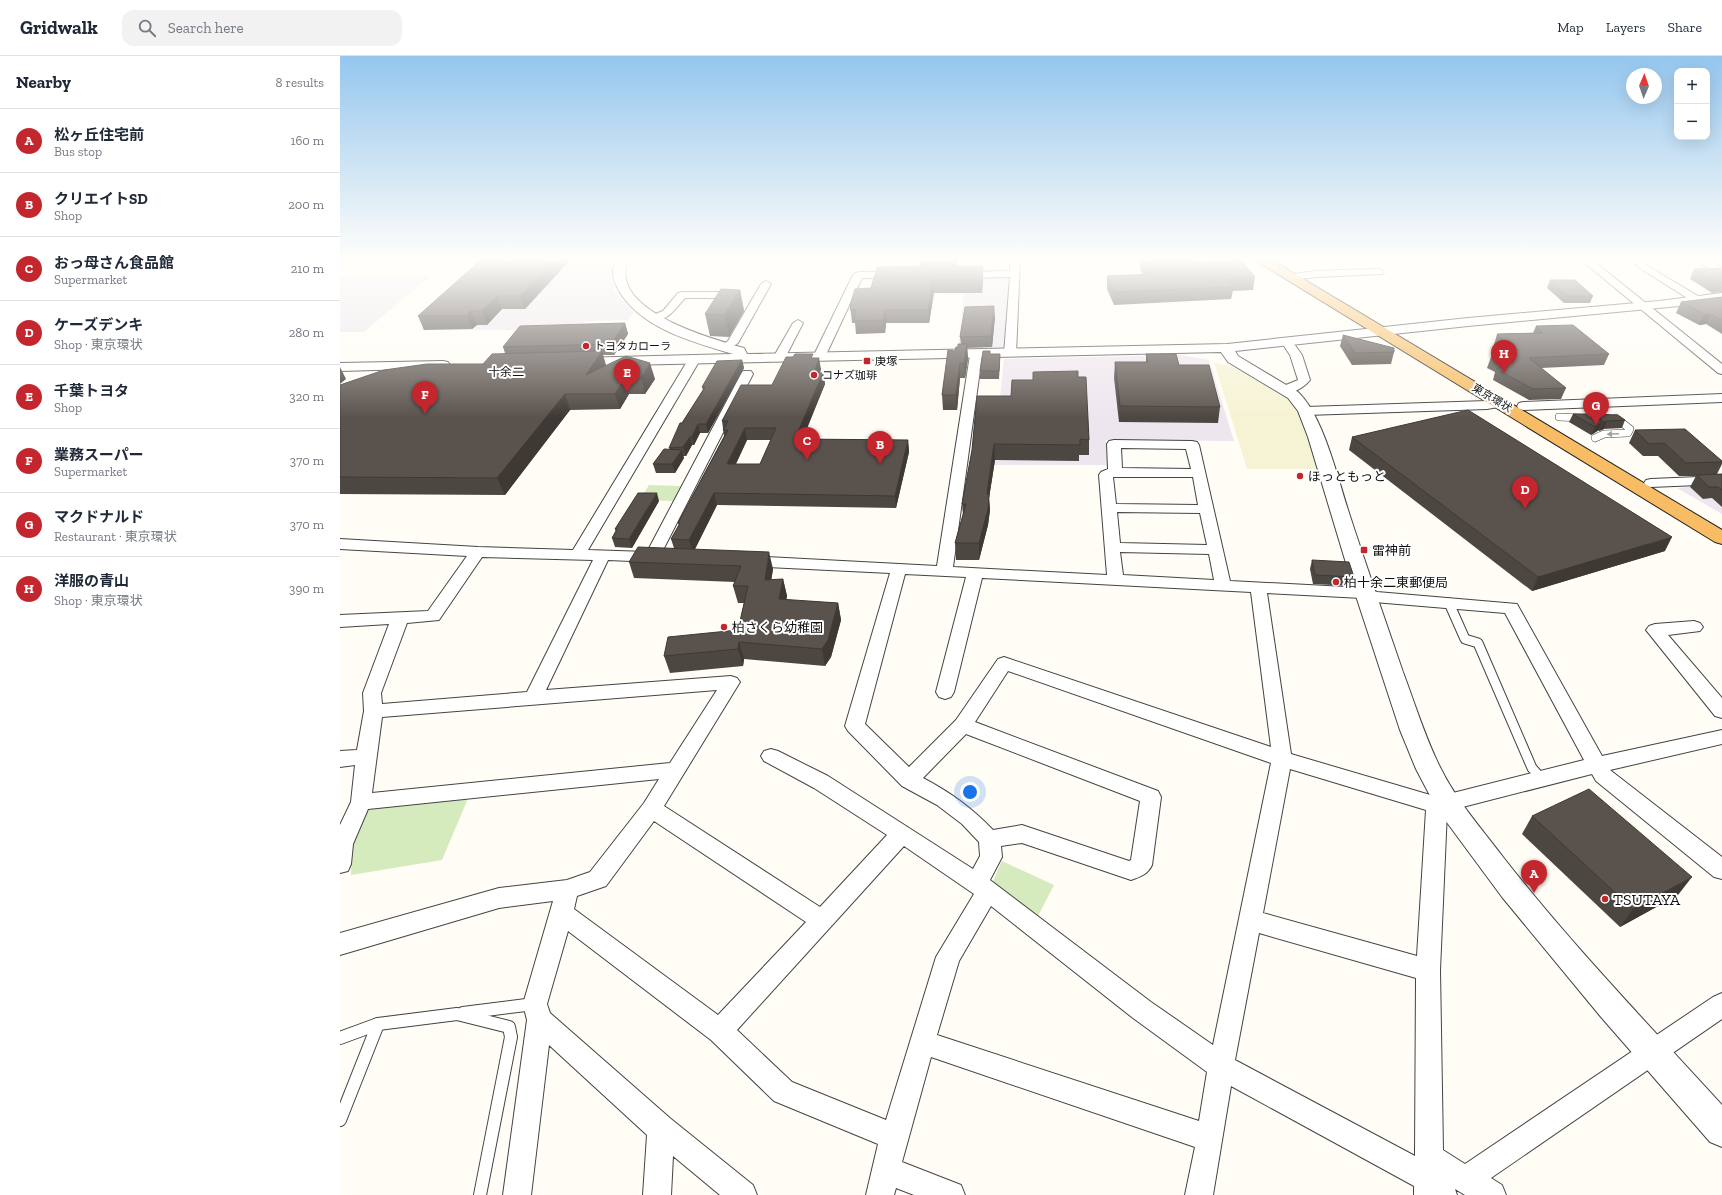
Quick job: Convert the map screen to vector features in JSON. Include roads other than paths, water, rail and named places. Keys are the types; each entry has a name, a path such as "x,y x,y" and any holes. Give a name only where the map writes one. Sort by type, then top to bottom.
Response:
{"highway":[{"name":"東京環状","path":"1358,312 1500,403 1722,538"},
{"name":"東京環状","path":"1389,331 1523,406 1722,526"}],"street":[{"path":"646,312 654,318 687,335 739,351 741,353 738,359"},
{"path":"654,318 668,312"},
{"path":"726,347 732,343 750,312"},
{"path":"819,357 840,312"},
{"path":"1010,354 1013,312"},
{"path":"561,363 1227,348 1288,343 1389,331 1579,312"},
{"path":"1650,312 1722,370"},
{"path":"779,358 798,323"},
{"path":"1285,390 1302,384 1304,380 1296,355 1288,343"},
{"path":"1227,348 1233,359 1285,390 1301,403 1306,411 1319,444 1365,593 1412,730 1442,803 1512,889 1722,1130"},
{"path":"944,570 976,354"},
{"path":"567,556 694,360"},
{"path":"340,367 459,364"},
{"path":"359,382 381,366"},
{"path":"652,557 747,374"},
{"path":"1523,406 1722,398"},
{"path":"1306,411 1487,405 1500,403"},
{"path":"1115,472 1114,444 1192,445 1223,586"},
{"path":"1115,579 1106,475 1111,472 1199,473"},
{"path":"1651,483 1722,480"},
{"path":"1110,508 1207,509"},
{"path":"340,544 525,555 668,557"},
{"path":"1113,547 1215,550"},
{"path":"340,621 433,616 478,552"},
{"path":"533,699 603,555"},
{"path":"732,560 1365,593 1374,597 1511,608 1603,776 1722,870"},
{"path":"899,568 855,726 909,780 944,799 969,818 989,839 992,857 982,887 948,957 882,1182 951,1195"},
{"path":"945,692 975,573"},
{"path":"1199,1195 1210,1138 1221,1066 1282,759 1258,587"},
{"path":"341,851 361,802 373,711 372,693 400,618"},
{"path":"1694,627 1655,630 1722,711"},
{"path":"909,780 963,725 1004,663 1282,759 1423,802 1442,803 1596,765 1722,738"},
{"path":"373,711 731,682 674,770 651,809 598,879 565,902 538,1012 517,1195"},
{"path":"963,725 1152,797 1141,865 1131,871 1022,834 989,839"},
{"path":"771,756 821,782 982,887 1142,1010 1221,1066 1432,1182 1482,1190 1476,1172 1722,1005"},
{"path":"340,759 366,757"},
{"path":"361,802 674,770"},
{"path":"1432,1182 1428,970 1442,803"},
{"path":"651,809 823,921"},
{"path":"720,1031 902,834"},
{"path":"340,944 499,898 565,902 720,1031 783,1092 894,1137"},
{"path":"1250,920 1428,970"},
{"path":"538,1012 661,1129 743,1195"},
{"path":"922,1042 1210,1138"},
{"path":"657,1195 661,1129"}],"lane":[{"path":"1559,417 1587,418"},
{"path":"1595,438 1604,434 1628,433 1630,429 1619,419 1610,417"},
{"path":"1449,604 1465,639 1478,643 1532,768 1541,778"},
{"path":"340,1038 378,1024 457,1014 538,1012"},
{"path":"457,1014 509,1027 511,1037 480,1195"},
{"path":"340,1120 378,1024"}],"place":[{"name":"トヨタカローラ","path":"586,346"},
{"name":"庚塚","path":"867,361"},
{"name":"洋服の青山","path":"1504,373"},
{"name":"コナズ珈琲","path":"814,375"},
{"name":"千葉トヨタ","path":"627,392"},
{"name":"業務スーパー","path":"425,414"},
{"name":"マクドナルド","path":"1596,425"},
{"name":"おっ母さん食品館","path":"807,460"},
{"name":"クリエイトSD","path":"880,464"},
{"name":"ほっともっと","path":"1300,476"},
{"name":"ケーズデンキ","path":"1525,509"},
{"name":"雷神前","path":"1364,550"},
{"name":"柏十余二東郵便局","path":"1336,582"},
{"name":"柏さくら幼稚園","path":"724,627"},
{"name":"松ヶ丘住宅前","path":"1534,893"},
{"name":"TSUTAYA","path":"1605,899"}],"district":[{"name":"十余二","path":"506,372"}]}
